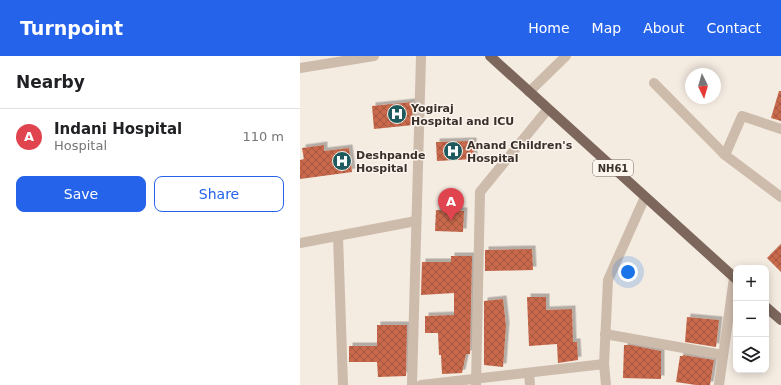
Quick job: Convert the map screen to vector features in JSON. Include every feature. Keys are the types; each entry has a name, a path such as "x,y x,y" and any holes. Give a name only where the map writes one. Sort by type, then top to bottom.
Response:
{"main road":[{"name":"NH61","path":"490,56 733,277"},
{"path":"769,310 781,320"}],"street":[{"path":"300,68 374,56"},
{"path":"412,385 421,56"},
{"path":"529,92 566,56"},
{"path":"654,83 725,155 781,197"},
{"path":"476,382 480,192 548,109"},
{"path":"725,155 742,116 781,129"},
{"path":"606,385 604,364 608,280 645,197"},
{"path":"300,243 416,221"},
{"path":"338,236 344,385"},
{"path":"719,385 733,293"},
{"path":"605,334 724,355"},
{"path":"422,385 476,382 528,373 604,364"},
{"path":"528,373 530,385"}],"building":[{"path":"779,91 781,91 781,121 771,118"},
{"path":"412,102 413,125 374,129 372,106"},
{"path":"473,141 474,159 437,161 436,142"},
{"path":"324,145 324,151 349,148 352,172 300,179 300,160 304,159 302,148"},
{"path":"436,210 464,211 463,232 435,231"},
{"path":"781,244 781,272 767,258"},
{"path":"532,249 533,270 485,271 485,250"},
{"path":"451,256 472,256 470,354 466,354 462,373 442,374 438,333 425,333 425,316 454,315 454,293 421,295 422,262 451,262"},
{"path":"527,297 546,297 546,310 572,309 573,342 577,342 578,360 558,363 557,344 529,346"},
{"path":"503,299 506,326 503,367 484,365 484,301"},
{"path":"687,317 719,320 716,347 685,342"},
{"path":"377,325 407,325 406,376 378,377 377,362 349,362 349,346 377,346"},
{"path":"624,345 661,351 661,379 623,378"},
{"path":"683,355 714,360 710,385 696,385 676,382 680,356"}],"place":[{"name":"Yogiraj Hospital and ICU","path":"397,114"},
{"name":"Anand Children's Hospital","path":"453,151"},
{"name":"Deshpande Hospital","path":"342,161"},
{"name":"Indani Hospital","path":"451,221"}]}
